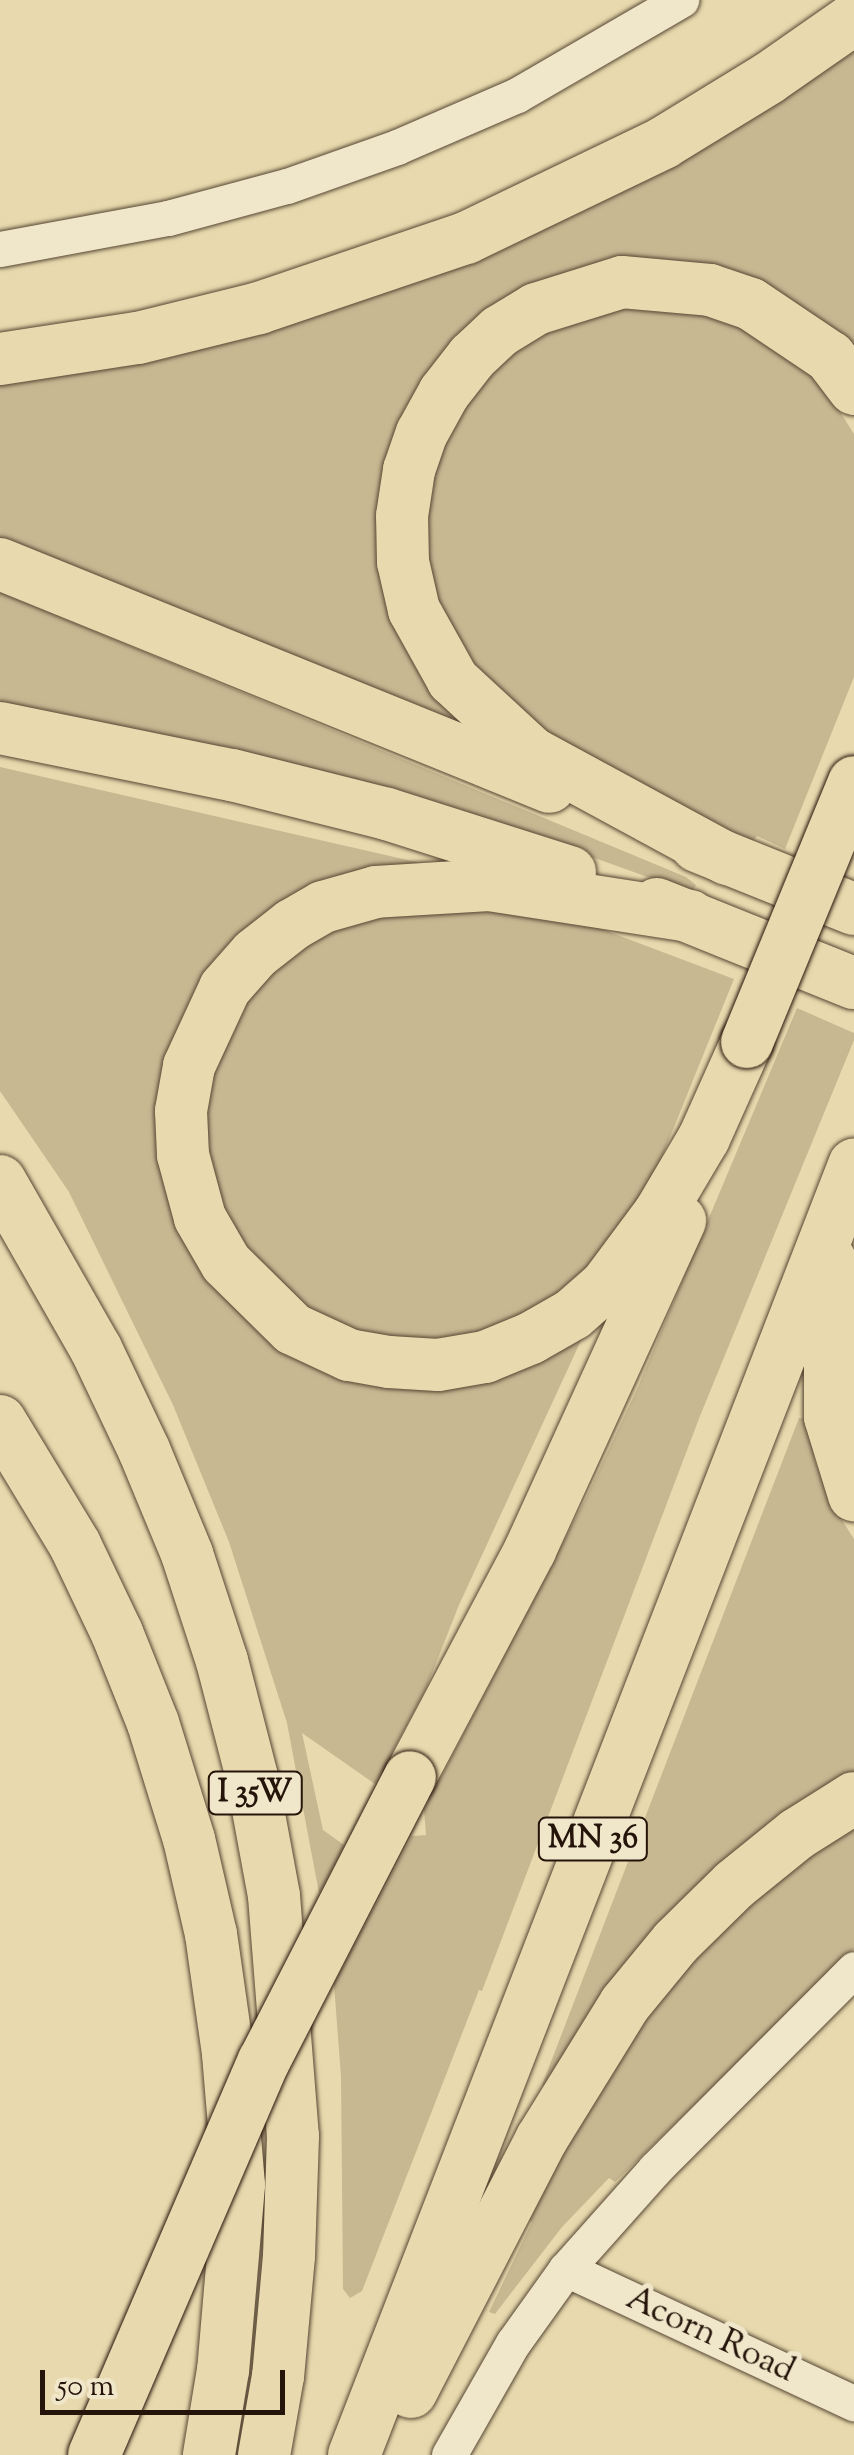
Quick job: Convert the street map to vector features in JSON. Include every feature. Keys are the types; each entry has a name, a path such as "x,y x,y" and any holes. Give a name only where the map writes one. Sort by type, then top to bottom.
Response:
{"highway":[{"path":"0,359 138,338 259,308 466,238 663,143 769,78 854,18"},
{"path":"727,858 532,753 453,680 414,610 402,562 402,516 409,470 422,433 444,393 472,357 500,331 536,308 622,282 710,290 751,304 830,357 854,390"},
{"path":"0,564 854,909"},
{"path":"0,728 232,775 388,814 540,861 690,916 854,984"},
{"path":"690,916 489,884 376,892 323,908 292,925 255,954 225,988 189,1066 181,1110 183,1154 200,1218 226,1264 256,1298 305,1335 348,1355 438,1365 485,1356 545,1330 606,1285 659,1214 704,1138 854,782"},
{"path":"94,2455 264,2061 498,1615 621,1356 717,1132 747,1042"},
{"name":"MN 36","path":"354,2455 854,1165"},
{"name":"I 35W","path":"0,1181 96,1349 144,1450 199,1590 252,1777 274,1896 293,2136 288,2274 264,2455"},
{"path":"832,1222 830,1417 854,1495"},
{"name":"I 35W","path":"0,1420 75,1545 117,1633 158,1740 189,1839 211,1934 239,2185 224,2370 210,2455"},
{"path":"378,2455 541,2140 625,2004 676,1942 734,1885 797,1834 854,1798"}],"street":[{"path":"0,249 168,218 286,186 397,146 517,95 680,0"},
{"path":"450,2455 513,2342 566,2269 655,2169 854,1969"},
{"name":"Acorn Road","path":"566,2269 854,2403"}],"shaded area":[{"path":"854,38 854,366 607,271 399,447 454,714 450,721 0,539 0,383 214,341"},
{"path":"667,300 776,337 829,394 854,434 854,677 785,849 757,836 753,841 602,776 486,695 426,591 424,480 471,383 551,322"},
{"path":"0,592 686,877 696,885 692,893 567,848 0,706"},
{"path":"0,767 447,869 397,877 186,1019 225,1298 285,1350 584,1334 459,1605 425,1691 375,1784 302,1733 323,1830 344,1845 319,1893 287,1723 229,1542 173,1405 69,1192 0,1091"},
{"path":"416,903 583,922 734,979 659,1164 612,1242 549,1305 482,1339 384,1343 352,1336 257,1279 199,1160 223,1020 307,935"},
{"path":"797,1008 854,1033 854,1040 700,1416 482,1991 479,1990 362,2291 350,2298 343,2289 341,2077 334,1984 412,1836 426,1835 424,1810 586,1498 638,1387"},
{"path":"799,1418 808,1419 815,1461 832,1504 854,1539 854,1777 551,2088 542,2085"},
{"path":"854,1822 854,1949 615,2182 609,2178 562,2227 495,2314 489,2312 532,2222 525,2218 635,2031 688,1967 750,1905"}]}
